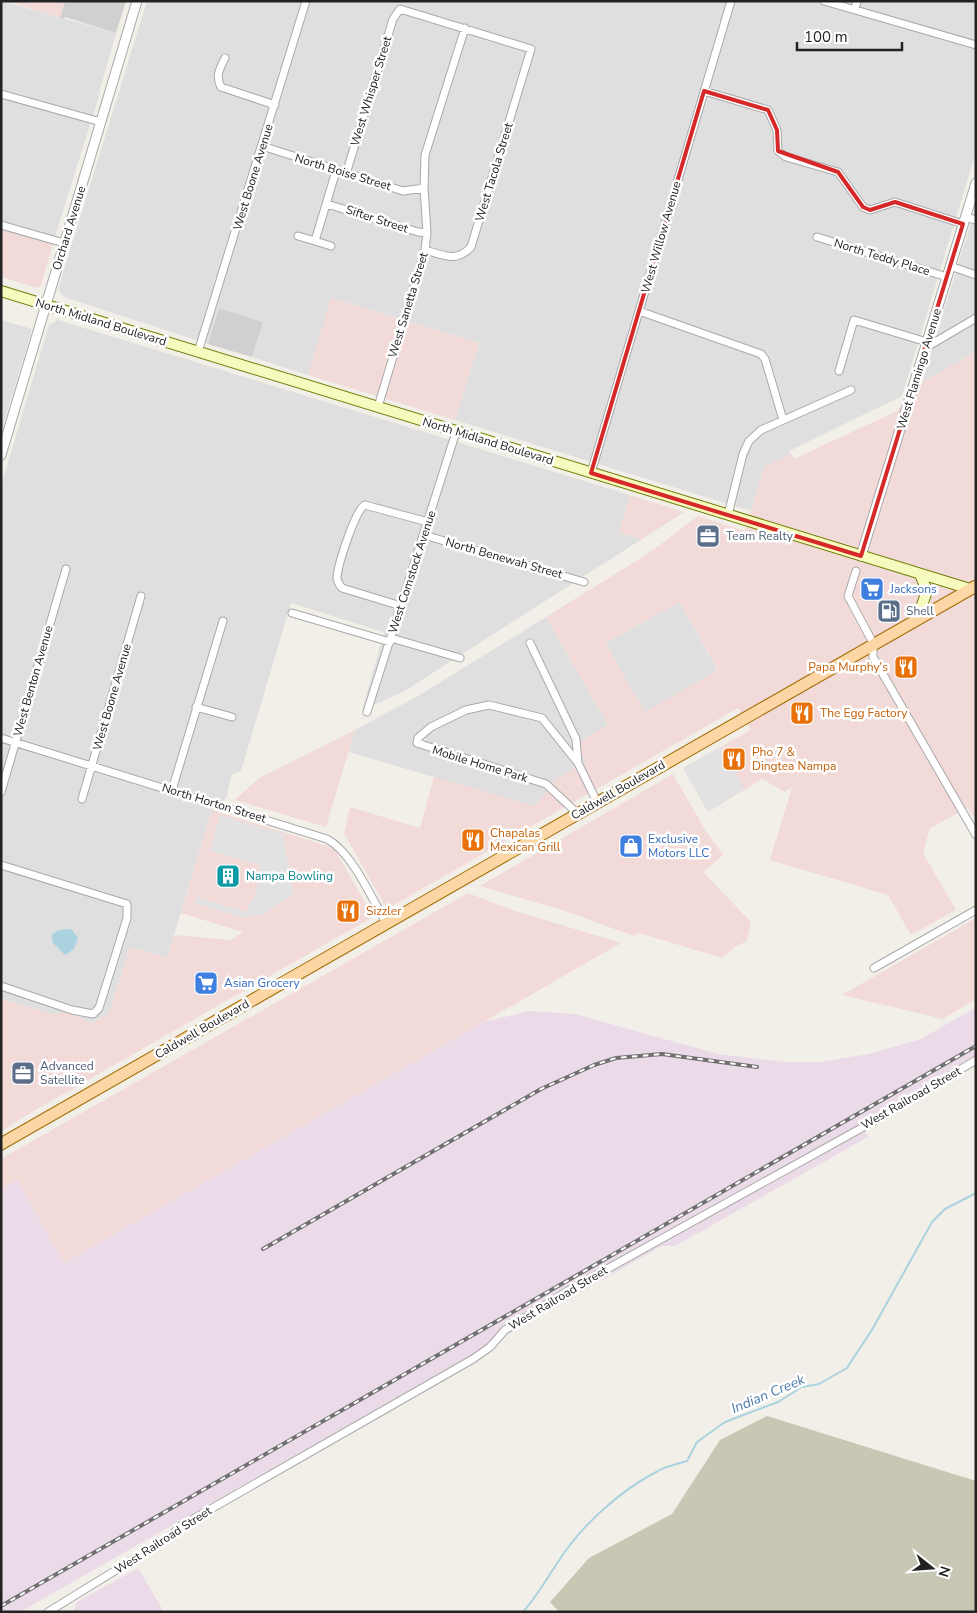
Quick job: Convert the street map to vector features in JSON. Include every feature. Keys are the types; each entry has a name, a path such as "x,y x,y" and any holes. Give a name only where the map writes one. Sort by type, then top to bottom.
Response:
{"main road":[{"name":"North Midland Boulevard","path":"1,292 974,589"},
{"path":"917,619 927,591 920,574"},
{"name":"Caldwell Boulevard","path":"1,1144 873,643 974,589"}],"street":[{"name":"Orchard Avenue","path":"1,455 137,1"},
{"name":"West Boone Avenue","path":"198,352 306,1"},
{"name":"West Willow Avenue","path":"591,473 731,1"},
{"path":"824,1 976,45"},
{"path":"855,9 857,1"},
{"name":"West Whisper Street","path":"346,174 393,19 400,9 465,28"},
{"name":"West Tacola Street","path":"425,250 454,257 463,256 471,247 531,49 465,28"},
{"name":"West Sanetta Street","path":"378,407 425,250 427,233 424,188 425,154 465,28"},
{"path":"225,58 218,73 220,87 275,105"},
{"path":"704,91 768,110 778,130 778,151 786,157 838,172 862,207 870,210 895,202 964,220 976,220"},
{"path":"1,94 101,122"},
{"name":"North Boise Street","path":"262,146 403,191 424,188"},
{"path":"315,241 336,171"},
{"name":"West Flamingo Avenue","path":"861,556 976,183"},
{"name":"Sifter Street","path":"327,204 418,232 427,233"},
{"path":"1,225 64,243"},
{"path":"298,236 331,246"},
{"name":"North Teddy Place","path":"817,237 947,277"},
{"path":"950,266 976,275"},
{"path":"639,311 761,354 765,359 783,420"},
{"path":"839,371 854,320 926,345 976,318"},
{"path":"728,515 743,454 749,441 761,430 850,390"},
{"name":"West Comstock Avenue","path":"367,712 456,432"},
{"path":"401,606 342,588 338,583 337,577 340,562 358,512 365,506 428,522"},
{"name":"North Benewah Street","path":"424,535 584,582"},
{"name":"West Benton Avenue","path":"1,792 66,569"},
{"path":"856,571 848,596 873,643 873,657 976,835"},
{"name":"West Boone Avenue","path":"82,798 141,596"},
{"path":"292,613 460,658"},
{"path":"172,790 223,621"},
{"name":"Mobile Home Park","path":"530,643 576,739 578,763"},
{"name":"Mobile Home Park","path":"577,814 546,784 417,743 418,738 431,727 466,710 489,706 542,718 578,763 597,802"},
{"path":"196,707 232,717"},
{"name":"North Horton Street","path":"1,738 172,790 331,842 346,857 386,923"},
{"path":"1,865 127,904 127,918 99,1008 93,1014 72,1010 1,986"},
{"path":"874,968 976,910"},
{"name":"West Railroad Street","path":"48,1612 168,1538 181,1526 473,1359 490,1347 505,1330 571,1289 885,1114 976,1060"}],"highlighted area":[{"path":"704,91 768,110 777,130 778,151 838,172 863,207 870,210 895,202 963,224 861,556 591,473"}],"shaded area":[{"path":"1,1 116,33 100,93 53,243 1,228"},
{"path":"7,1 65,1 60,18"},
{"path":"65,1 126,1 116,33 65,17 64,19 60,18"},
{"path":"147,1 976,1 976,152 902,396 789,451 791,454 764,467 751,511 455,420 479,343 332,298 308,375 252,357 263,322 219,308 208,344 64,297 58,289"},
{"path":"976,206 976,351 922,383"},
{"path":"1,228 53,243 41,286 37,288 1,277"},
{"path":"331,298 479,343 455,420 308,375"},
{"path":"219,308 263,322 252,357 208,344"},
{"path":"1,320 32,329 1,433"},
{"path":"58,320 630,495 619,532 642,539 403,692 362,710 384,632 291,603 241,771 231,775 227,797 212,810 167,958 130,947 109,1013 93,1023 86,1022 71,1010 56,1015 1,999 1,486 49,325"},
{"path":"976,351 976,820 968,808 930,828 923,853 956,910 911,935 888,895 770,860 792,787 785,792 762,779 708,812 683,768 751,730 738,708 387,909 344,833 350,807 420,828 434,777 535,806 556,779 586,762 576,744 608,725 546,617 652,551 698,516 745,531 764,467 791,454 794,459 897,411 922,383","holes":["680,602 718,670 645,712 605,643"]},
{"path":"630,495 684,512 642,539 619,532"},
{"path":"680,602 718,671 645,712 605,643"},
{"path":"546,617 608,725 576,744 586,762 556,779 535,807 349,752 355,730 418,696"},
{"path":"355,730 326,827 235,800 259,778"},
{"path":"720,747 744,789 708,812 683,768"},
{"path":"673,774 704,828 723,855 703,872 751,922 747,941 735,947 722,958 639,933 634,936 562,910 480,886"},
{"path":"212,810 334,848 373,917 25,1116 1,1132 1,999 56,1015 70,1010 86,1022 93,1023 109,1013 130,947 167,958 174,935 231,940 243,932 181,913"},
{"path":"220,815 286,835 284,840 293,894 263,915 252,915 245,918 194,903 196,897 247,912 251,900 255,898 257,885 260,883 257,878 261,865 210,851"},
{"path":"468,893 512,910 621,943 64,1263 17,1180 1,1189 1,1159"},
{"path":"976,918 976,999 943,1019 842,995"},
{"path":"976,1007 976,1065 864,1130 868,1137 675,1246 662,1246 20,1612 1,1612 1,1189 17,1180 64,1263 484,1022 529,1011 575,1014 718,1054 785,1062 821,1062 868,1054 921,1039"},
{"path":"767,1416 976,1481 976,1612 559,1612 550,1602 589,1558 672,1514 720,1440"},
{"path":"138,1568 164,1612 73,1612 77,1602"}],"water":[{"path":"59,930 72,930 78,938 74,949 65,955 52,942 52,934"}],"waterway":[{"name":"Indian Creek","path":"523,1612 569,1546 591,1521 617,1498 658,1471 687,1461 697,1442 725,1422 778,1402 802,1387 819,1384 847,1368 873,1328 932,1222 945,1209 976,1193"}],"railway":[{"path":"1,1606 976,1046"},
{"path":"263,1249 541,1089 594,1065 616,1058 662,1054 757,1067"}],"place":[{"name":"Team Realty","path":"708,536"},
{"name":"Jacksons","path":"872,589"},
{"name":"Shell","path":"889,611"},
{"name":"Papa Murphy's","path":"906,667"},
{"name":"The Egg Factory","path":"802,713"},
{"name":"Pho 7 & Dingtea Nampa","path":"734,759"},
{"name":"Chapalas Mexican Grill","path":"473,840"},
{"name":"Exclusive Motors LLC","path":"631,846"},
{"name":"Nampa Bowling","path":"228,876"},
{"name":"Sizzler","path":"348,911"},
{"name":"Asian Grocery","path":"206,983"},
{"name":"Advanced Satellite","path":"23,1073"}]}
